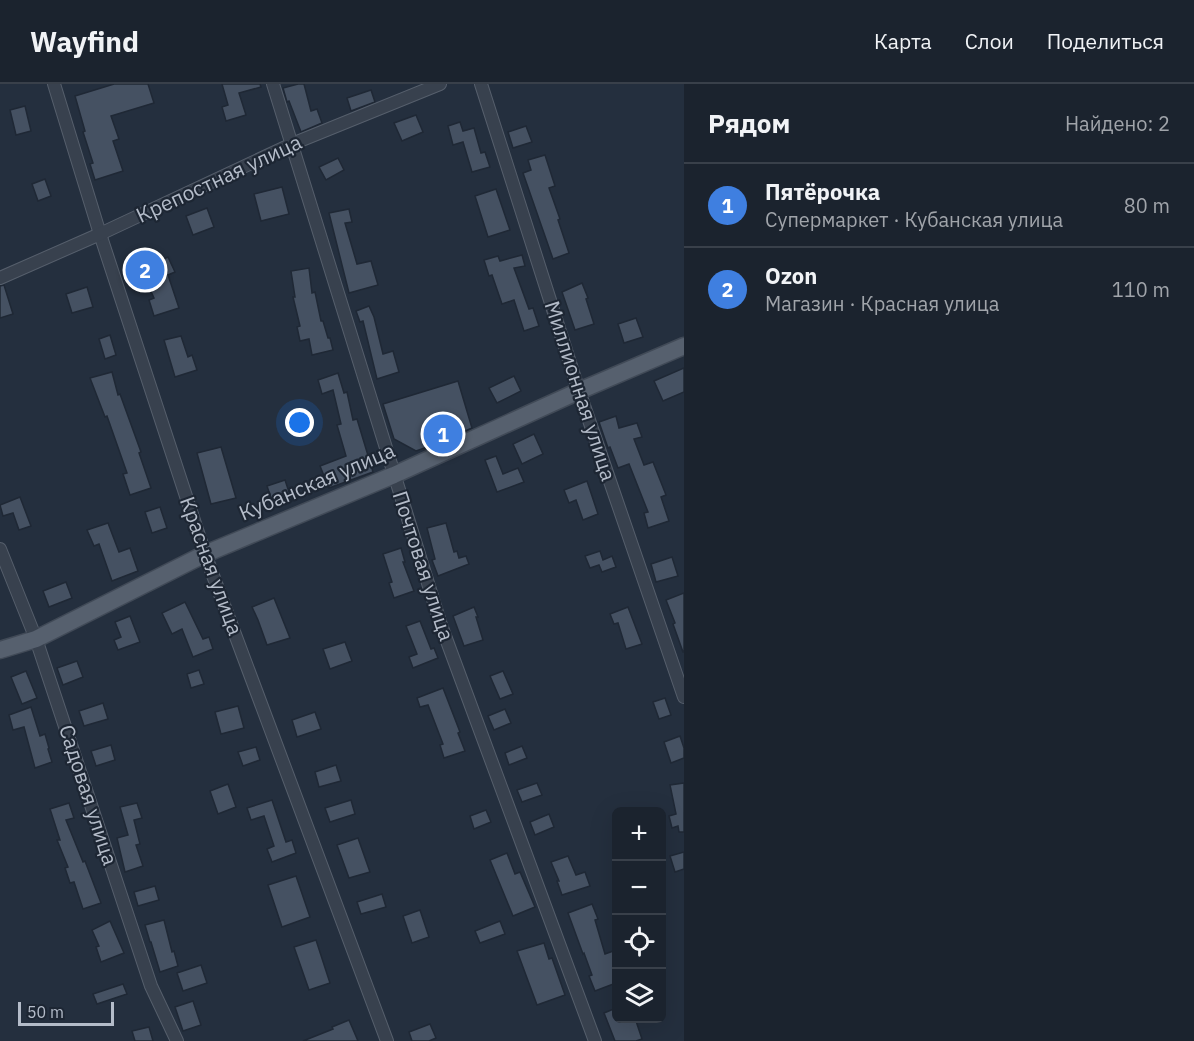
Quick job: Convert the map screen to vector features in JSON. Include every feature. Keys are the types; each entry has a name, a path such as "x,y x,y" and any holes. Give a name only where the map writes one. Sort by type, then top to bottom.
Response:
{"main road":[{"name":"Кубанская улица","path":"0,650 36,639 204,554 394,475 684,346"}],"street":[{"name":"Красная улица","path":"54,84 204,554 387,1041"},
{"name":"Почтовая улица","path":"273,84 441,625 595,1041"},
{"name":"Крепостная улица","path":"0,278 292,144 440,84"},
{"name":"Миллионная улица","path":"481,84 579,391 684,697"},
{"name":"Садовая улица","path":"0,549 36,639 151,986 177,1041"}],"building":[{"path":"114,84 148,84 154,103 111,116 119,139 113,141 123,171 95,180 90,164 93,163 75,96"},
{"path":"222,84 260,84 261,87 239,93 246,115 226,121 222,107 228,105"},
{"path":"304,84 311,111 317,109 322,123 301,132 283,88"},
{"path":"371,90 375,102 351,111 347,98"},
{"path":"25,106 31,131 16,135 10,110"},
{"path":"416,115 423,132 402,141 394,123"},
{"path":"460,122 463,131 474,128 481,153 485,152 490,167 472,172 463,142 453,145 448,126"},
{"path":"526,126 532,142 513,148 508,132"},
{"path":"545,155 555,186 549,188 569,253 553,259 523,173 531,170 528,160"},
{"path":"338,158 344,170 326,180 319,167"},
{"path":"45,179 51,196 38,201 32,184"},
{"path":"282,187 289,214 261,221 254,194"},
{"path":"496,189 510,230 488,237 475,196"},
{"path":"207,208 214,227 193,235 186,216"},
{"path":"349,209 352,222 345,223 357,264 371,261 378,285 349,293 329,213"},
{"path":"522,255 525,266 514,268 529,309 533,308 539,326 524,331 514,300 502,304 484,260 498,256 500,261"},
{"path":"168,257 175,272 168,275 179,308 154,316 149,300 154,298 141,269"},
{"path":"309,268 312,293 315,292 321,321 323,321 333,350 312,355 309,339 300,341 297,327 300,326 293,297 295,297 291,271"},
{"path":"582,283 594,324 575,330 562,292"},
{"path":"4,285 13,314 0,318 0,286"},
{"path":"87,287 93,307 72,313 66,294"},
{"path":"369,306 383,354 393,351 399,372 377,379 363,321 360,322 356,311"},
{"path":"636,318 643,337 624,343 618,324"},
{"path":"110,335 116,355 105,359 99,339"},
{"path":"181,336 188,357 192,355 197,370 175,377 164,340"},
{"path":"684,368 684,392 663,401 654,381"},
{"path":"112,372 118,395 120,394 141,452 139,453 151,488 130,495 123,474 127,473 107,416 105,417 90,378"},
{"path":"338,373 344,393 347,392 353,420 357,419 373,472 329,488 320,466 346,456 337,425 341,424 333,390 322,394 318,380"},
{"path":"514,376 521,391 497,403 489,388"},
{"path":"458,381 472,428 416,451 394,439 383,404"},
{"path":"616,416 619,428 637,423 642,437 634,439 644,465 653,462 666,495 661,497 669,521 648,528 644,513 648,512 629,464 618,468 599,422"},
{"path":"534,434 543,454 522,464 513,444"},
{"path":"221,447 236,498 211,504 197,453"},
{"path":"496,456 503,474 518,468 524,482 497,492 485,460"},
{"path":"285,480 292,501 274,507 267,486"},
{"path":"587,481 598,514 583,520 576,500 569,503 564,490"},
{"path":"20,497 31,526 19,530 13,513 3,516 0,505"},
{"path":"160,507 167,528 152,533 145,512"},
{"path":"108,523 119,552 130,548 138,571 112,581 99,544 94,546 87,530"},
{"path":"446,523 454,552 457,551 459,558 466,556 469,564 438,576 432,560 435,559 427,528"},
{"path":"401,548 405,562 403,562 414,591 394,598 389,583 392,582 383,554"},
{"path":"600,551 603,560 612,556 616,567 602,572 599,565 590,568 585,556"},
{"path":"672,557 678,576 656,582 651,564"},
{"path":"66,582 72,598 49,607 43,591"},
{"path":"684,593 684,652 683,652 666,600"},
{"path":"274,598 290,638 267,645 252,607"},
{"path":"185,602 203,639 209,637 213,649 193,657 182,629 172,634 162,613"},
{"path":"474,607 483,640 464,646 453,616"},
{"path":"628,607 642,644 626,649 618,623 614,624 610,614"},
{"path":"130,616 140,642 118,650 114,640 121,637 115,622"},
{"path":"420,621 431,649 434,648 438,658 413,668 409,657 417,654 406,626"},
{"path":"345,642 352,661 330,669 323,649"},
{"path":"77,661 83,677 63,685 57,668"},
{"path":"199,670 204,684 191,688 187,674"},
{"path":"26,671 37,698 22,704 11,677"},
{"path":"503,671 513,694 500,699 490,676"},
{"path":"443,688 465,751 444,758 440,745 443,744 428,705 420,707 417,698"},
{"path":"665,698 671,715 659,719 653,702"},
{"path":"103,703 108,719 84,726 79,711"},
{"path":"238,706 244,728 221,734 215,712"},
{"path":"31,707 40,736 45,734 52,762 35,768 24,727 13,730 9,715"},
{"path":"505,709 511,723 494,730 488,716"},
{"path":"315,712 321,729 297,737 292,720"},
{"path":"680,736 684,758 671,763 664,742"},
{"path":"111,745 115,760 96,766 91,751"},
{"path":"522,746 527,758 509,765 505,753"},
{"path":"256,747 260,760 243,766 238,752"},
{"path":"336,765 341,781 319,787 315,772"},
{"path":"537,783 542,795 522,802 517,790"},
{"path":"684,783 684,832 679,832 678,826 672,828 669,816 676,814 670,785"},
{"path":"228,784 236,807 218,814 210,791"},
{"path":"272,800 286,842 292,840 296,853 272,862 267,849 274,846 264,816 251,820 247,808"},
{"path":"351,800 355,814 330,822 325,808"},
{"path":"69,803 74,818 66,820 101,903 83,909 74,882 70,883 65,868 68,867 57,840 60,840 50,809"},
{"path":"137,803 142,818 134,820 140,844 136,845 143,866 125,872 117,838 128,835 120,807"},
{"path":"486,810 491,822 474,829 470,816"},
{"path":"549,814 554,827 535,835 530,822"},
{"path":"358,838 370,872 349,878 337,845"},
{"path":"684,852 684,869 675,872 670,856"},
{"path":"507,853 515,874 520,872 535,907 513,916 490,860"},
{"path":"568,856 576,875 585,872 590,886 562,895 551,862"},
{"path":"296,876 310,917 282,927 268,885"},
{"path":"155,886 159,900 138,906 134,892"},
{"path":"382,894 386,907 361,914 357,902"},
{"path":"592,904 598,919 595,920 605,954 612,951 612,985 595,991 589,976 592,975 568,913"},
{"path":"420,910 429,937 412,943 403,916"},
{"path":"164,920 178,966 160,972 145,925"},
{"path":"110,921 124,953 101,962 96,947 99,946 92,930"},
{"path":"500,921 505,934 480,943 475,931"},
{"path":"316,940 330,983 309,990 294,947"},
{"path":"544,943 549,959 552,958 565,995 537,1005 517,951"},
{"path":"201,965 207,983 183,991 177,973"},
{"path":"123,984 127,994 97,1004 93,994"},
{"path":"193,1001 201,1025 183,1031 175,1007"},
{"path":"612,1010 612,1023 637,1023 642,1039 615,1041 604,1013"},
{"path":"349,1020 358,1041 303,1041 333,1029 332,1027"},
{"path":"430,1024 436,1038 429,1041 412,1041 409,1032"},
{"path":"149,1027 153,1041 135,1041 132,1031"}],"place":[{"name":"Ozon","path":"145,270"},
{"name":"Пятёрочка","path":"443,434"}]}
